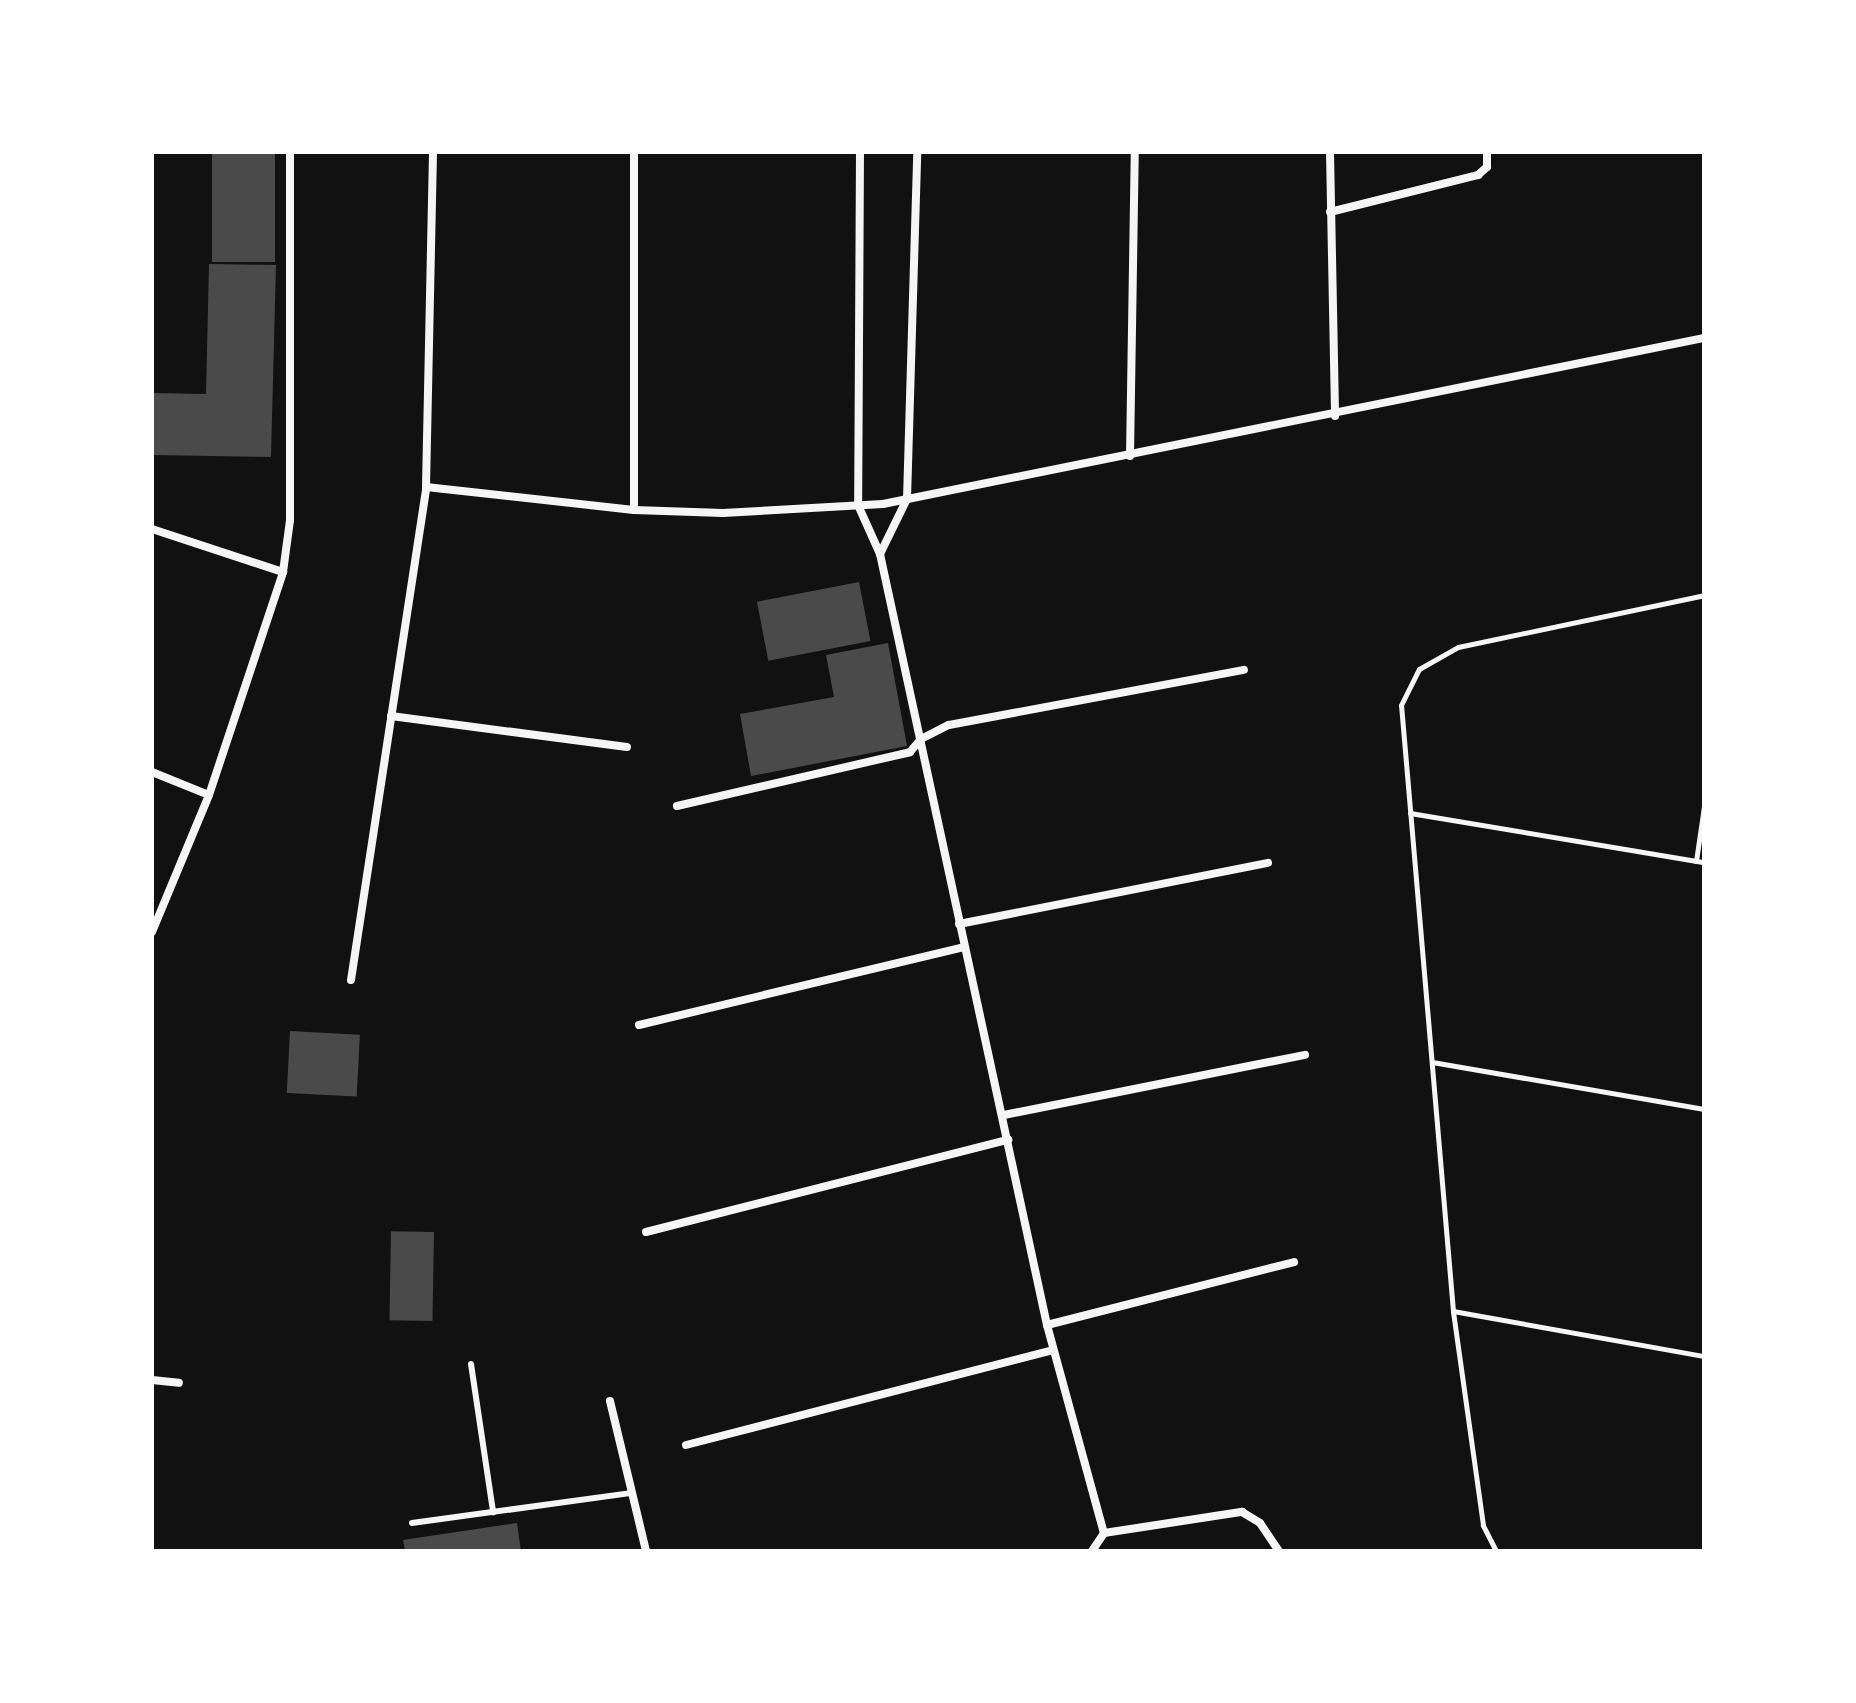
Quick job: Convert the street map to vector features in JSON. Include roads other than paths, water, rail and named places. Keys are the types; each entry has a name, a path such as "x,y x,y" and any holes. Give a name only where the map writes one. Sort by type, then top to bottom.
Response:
{"street":[{"path":"152,932 209,795 283,572 290,520 290,152"},
{"path":"351,980 426,487 433,152"},
{"path":"634,152 634,510"},
{"path":"860,152 858,505 880,554 964,947 1004,1115 1047,1325 1104,1533"},
{"path":"880,554 907,499 917,152"},
{"path":"1130,456 1135,152"},
{"path":"1330,152 1335,416"},
{"path":"1330,212 1478,175 1487,167 1487,152"},
{"path":"426,487 634,510 723,513 858,505 907,499 1335,416 1704,338"},
{"path":"152,529 283,572"},
{"path":"677,806 910,752 921,739 949,725 1244,670"},
{"path":"391,716 627,747"},
{"path":"152,772 209,795"},
{"path":"959,924 1268,863"},
{"path":"639,1025 964,947"},
{"path":"1004,1115 1305,1055"},
{"path":"646,1232 1008,1140"},
{"path":"1047,1325 1294,1262"},
{"path":"686,1445 1053,1350"},
{"path":"152,1380 179,1383"},
{"path":"610,1401 646,1551"},
{"path":"1092,1551 1104,1533 1242,1512 1260,1523 1279,1551"}],"lane":[{"path":"471,1364 493,1512"},
{"path":"412,1523 632,1493"}]}
